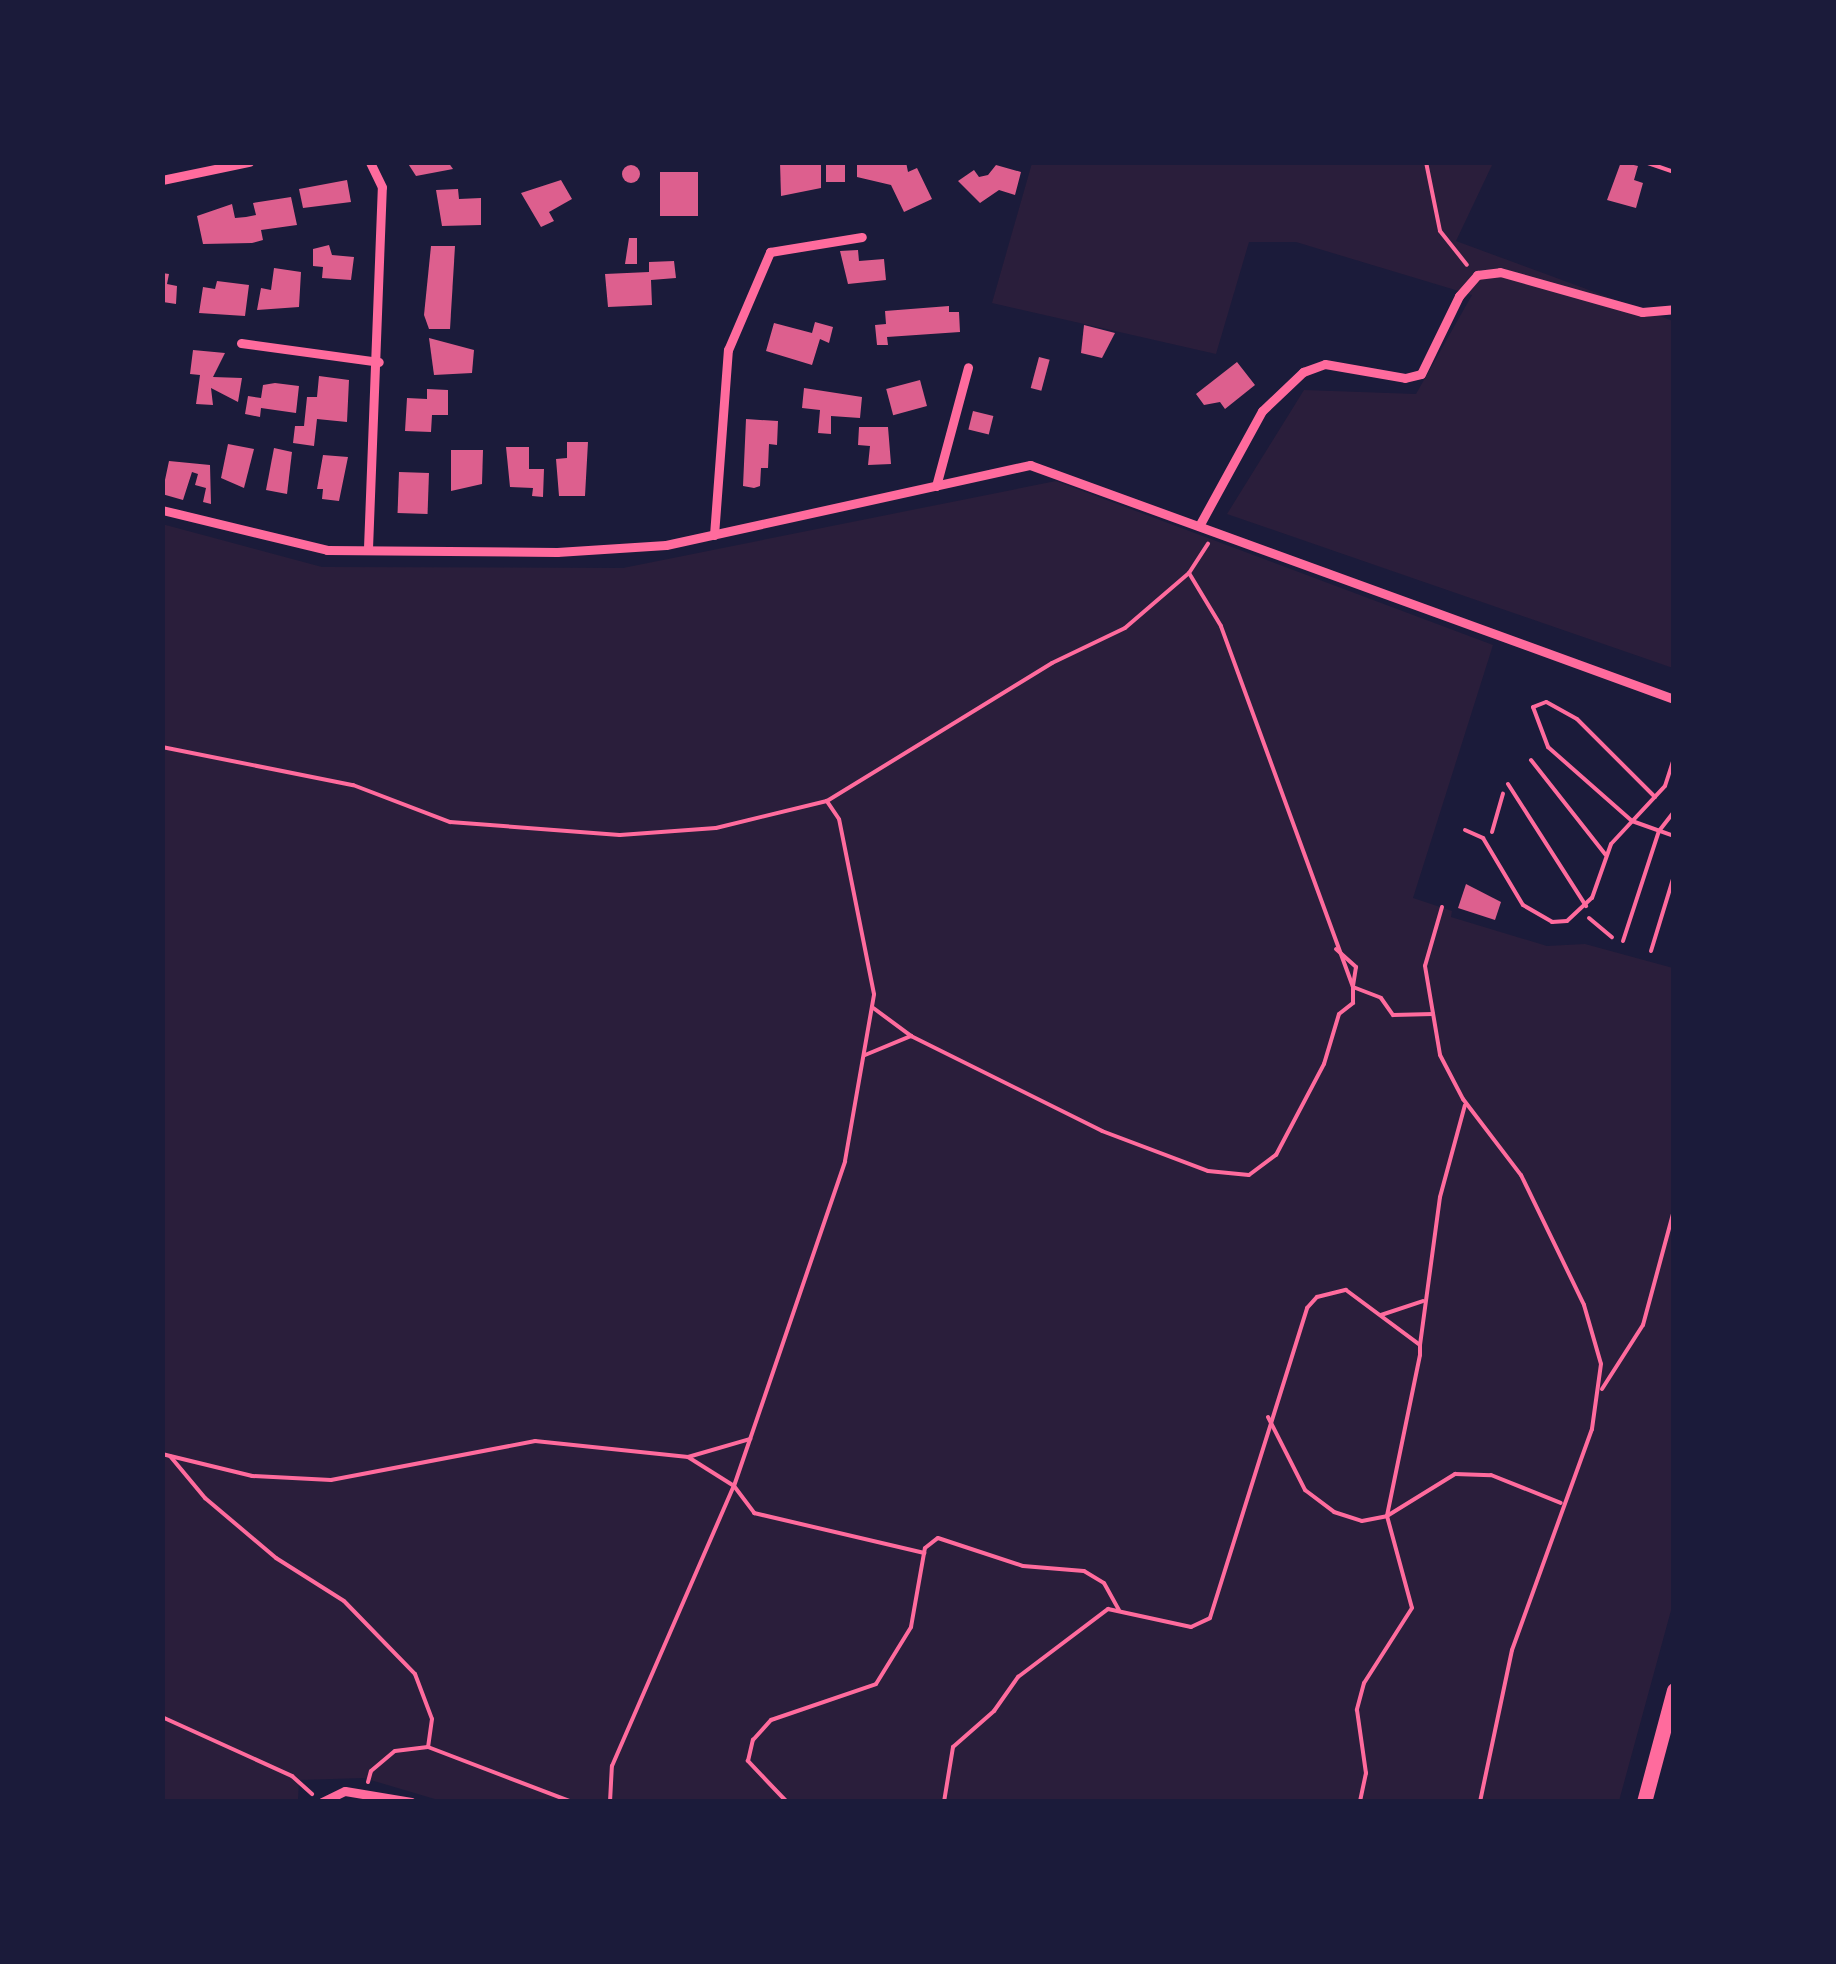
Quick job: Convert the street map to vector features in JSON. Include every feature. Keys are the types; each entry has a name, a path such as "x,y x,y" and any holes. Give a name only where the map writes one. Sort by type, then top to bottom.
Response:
{"highway":[{"path":"1644,1802 1674,1690"}],"street":[{"path":"162,180 250,162"},
{"path":"368,548 379,362 382,187 370,162"},
{"path":"714,534 728,350 770,252 862,237"},
{"path":"1199,526 1262,411 1303,372 1324,364 1404,378 1421,374 1459,296 1477,275 1500,272 1642,312 1674,309"},
{"path":"241,343 379,362"},
{"path":"936,486 968,368"},
{"path":"162,510 326,550 557,552 714,534 1030,465 1674,699"},
{"path":"320,1802 333,1792 366,1791 410,1802"}],"lane":[{"path":"1655,797 1577,719 1546,702 1533,707 1548,746 1632,822 1674,836"},
{"path":"1465,830 1483,838 1536,916 1567,920 1586,906 1606,855 1655,797 1674,758"},
{"path":"1531,760 1606,855"},
{"path":"1508,784 1586,906"},
{"path":"1623,941 1659,831 1674,812"},
{"path":"1652,950 1674,876"}],"path":[{"path":"1426,162 1446,245 1477,275"},
{"path":"1645,162 1674,172"},
{"path":"162,747 353,785 450,822 620,835 716,828 828,801 1052,663 1126,628 1189,573 1216,532"},
{"path":"1189,573 1221,626 1353,987 1366,996 1382,998 1401,1018 1433,1014"},
{"path":"610,1802 612,1766 734,1486 845,1161 872,1008 839,819 828,801"},
{"path":"1442,907 1425,966 1440,1056 1466,1103 1522,1175 1596,1335 1601,1390"},
{"path":"1336,949 1356,966 1353,1002"},
{"path":"872,1008 912,1036 1102,1131 1208,1171 1249,1176 1276,1155 1324,1064 1339,1014 1366,996"},
{"path":"863,1056 912,1036"},
{"path":"1360,1802 1366,1772 1357,1710 1364,1683 1412,1608 1386,1516 1419,1382 1424,1300 1452,1136 1466,1103"},
{"path":"1480,1802 1512,1650 1601,1390 1643,1324 1674,1210"},
{"path":"944,1802 953,1747 994,1711 1018,1678 1108,1609 1191,1626 1210,1618 1268,1417 1307,1308 1317,1297 1346,1290 1420,1345"},
{"path":"1381,1315 1424,1300"},
{"path":"1268,1417 1305,1490 1334,1512 1362,1521 1386,1516 1455,1474 1492,1474 1563,1504"},
{"path":"162,1454 252,1476 331,1480 535,1440 688,1456 750,1438"},
{"path":"170,1456 206,1498 276,1558 344,1602 414,1674 432,1719 428,1747"},
{"path":"688,1456 734,1486 754,1513 924,1553"},
{"path":"787,1802 748,1762 753,1740 771,1720 876,1684 911,1627 924,1553 938,1538 1023,1566 1084,1571 1104,1583 1120,1612"},
{"path":"162,1717 292,1776 320,1802"},
{"path":"366,1791 370,1771 395,1751 428,1747 572,1802"}],"shaded area":[{"path":"1032,163 1493,163 1456,241 1673,321 1673,668 1227,514 1304,390 1416,394 1472,295 1296,242 1249,242 1216,354 992,303"},
{"path":"1056,481 1493,645 1413,898 1452,911 1451,917 1547,946 1585,944 1673,968 1673,1603 1619,1801 445,1802 364,1778 299,1780 298,1801 163,1801 162,524 322,567 623,568"}],"building":[{"path":"407,162 448,162 453,169 416,176"},
{"path":"780,162 821,162 821,188 781,196"},
{"path":"826,162 845,162 845,182 826,182"},
{"path":"857,162 906,162 908,172 917,168 932,199 904,212 891,185 857,177"},
{"path":"1621,162 1638,166 1634,180 1643,183 1636,208 1607,200"},
{"path":"631,165 638,167 638,181 631,183 624,181 622,174 624,167"},
{"path":"996,165 1021,172 1015,195 999,190 980,203 958,181 974,170 979,177 988,175"},
{"path":"660,172 698,172 698,216 660,216"},
{"path":"347,180 351,202 303,208 299,189"},
{"path":"561,180 572,199 549,212 554,221 541,227 521,193"},
{"path":"458,189 459,199 481,198 481,225 442,226 436,190"},
{"path":"291,197 297,225 261,230 263,240 252,243 203,244 197,216 232,204 235,218 256,215 253,203"},
{"path":"629,238 637,238 637,264 625,264"},
{"path":"329,245 332,255 354,257 351,280 322,278 323,267 313,266 313,249"},
{"path":"431,246 455,246 450,329 429,329 424,315"},
{"path":"858,250 859,261 884,259 886,280 848,284 840,251"},
{"path":"674,261 676,278 651,280 652,305 608,307 605,274 649,272 649,262"},
{"path":"274,268 301,272 299,307 257,310 261,288 271,290"},
{"path":"162,273 169,274 167,284 177,286 176,304 163,302"},
{"path":"217,281 249,285 245,316 199,313 203,287 215,289"},
{"path":"949,306 949,312 959,312 960,332 887,337 888,345 877,345 875,325 886,324 885,311"},
{"path":"815,322 833,327 829,343 820,339 812,365 766,351 774,323 812,333"},
{"path":"1084,325 1115,333 1102,358 1081,353"},
{"path":"429,338 474,350 472,373 434,375"},
{"path":"193,350 225,353 213,377 242,378 238,402 211,388 213,405 196,404 200,375 190,374"},
{"path":"1039,357 1050,360 1041,391 1031,388"},
{"path":"1237,362 1255,385 1225,409 1220,402 1204,405 1196,394"},
{"path":"319,376 349,380 347,422 317,419 314,446 293,443 295,426 304,426 307,397 317,397"},
{"path":"920,380 927,406 893,415 886,389"},
{"path":"263,385 299,386 296,413 261,408 260,417 245,414 248,396 261,398"},
{"path":"804,388 862,397 860,418 831,416 831,434 818,433 820,410 802,408"},
{"path":"427,389 448,390 448,415 432,415 431,432 405,431 407,398 427,399"},
{"path":"973,411 993,416 989,435 968,429"},
{"path":"746,419 778,421 777,445 769,444 768,468 761,468 760,486 754,488 743,486"},
{"path":"859,427 888,427 891,464 868,465 870,446 858,445"},
{"path":"567,442 588,442 585,496 559,496 556,459 567,458"},
{"path":"228,444 254,449 244,488 221,478"},
{"path":"506,447 529,447 529,469 544,469 543,497 532,496 533,488 510,487"},
{"path":"274,448 292,452 287,494 266,490"},
{"path":"451,450 483,450 482,484 451,491"},
{"path":"323,455 348,457 339,501 322,499 323,489 317,489"},
{"path":"169,461 210,465 211,504 203,502 206,488 195,485 198,474 192,472 183,500 162,494"},
{"path":"399,472 429,473 428,514 398,513"},
{"path":"1466,884 1501,902 1495,920 1458,908"}]}
